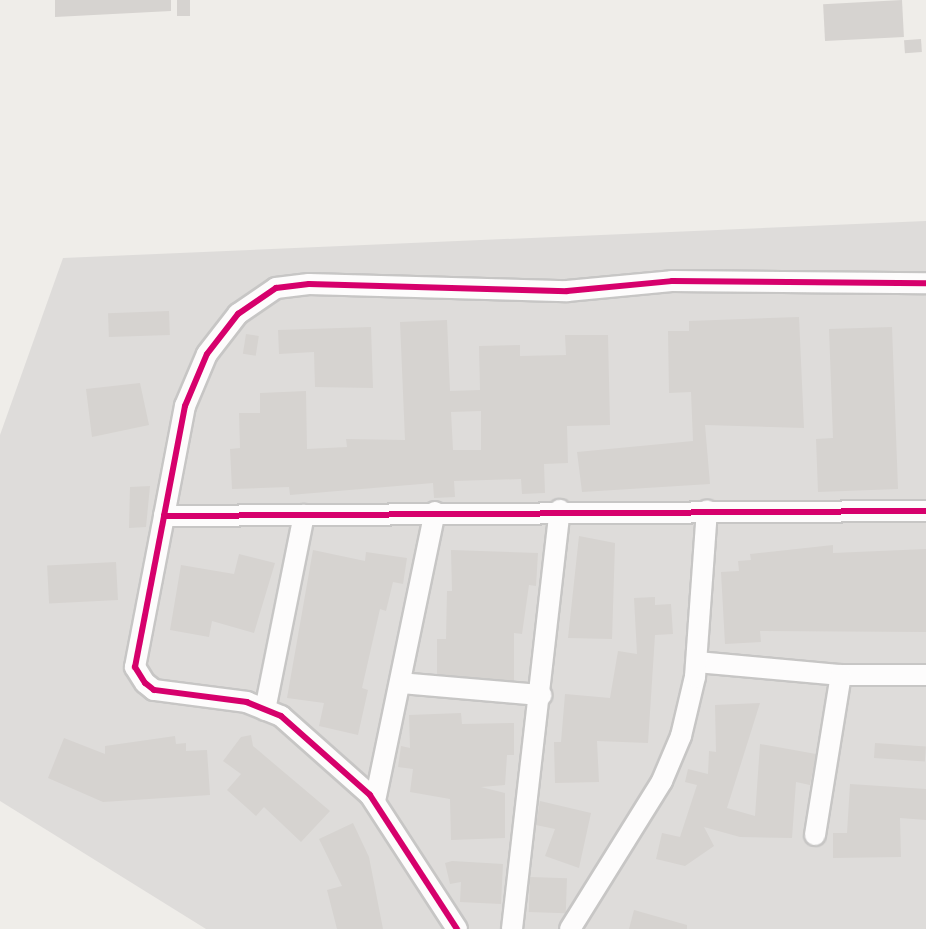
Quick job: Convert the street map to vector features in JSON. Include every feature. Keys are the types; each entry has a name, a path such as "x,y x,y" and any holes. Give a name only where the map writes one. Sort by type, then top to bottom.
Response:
{"street":[{"path":"456,929 375,801 280,716 265,710 154,690 135,667 185,406 207,354 238,314 276,288 309,284 567,291 662,281 926,283"},
{"path":"164,516 560,510 926,511"},
{"path":"512,929 541,695 560,510"},
{"path":"570,929 662,781 681,736 697,662 707,510"},
{"path":"375,801 435,512"},
{"path":"265,710 304,515"},
{"path":"697,662 841,675 926,675"},
{"path":"815,835 841,675"},
{"path":"400,683 541,695"}],"shaded area":[{"path":"926,221 926,929 206,929 0,801 0,435 63,258"}],"building":[{"path":"55,0 171,0 171,11 55,17"},
{"path":"177,0 190,0 190,16 177,16"},
{"path":"902,0 904,37 825,41 823,4"},
{"path":"921,39 922,52 905,53 904,40"},
{"path":"169,311 170,335 109,337 108,313"},
{"path":"799,317 804,428 705,425 710,484 582,492 577,452 693,441 691,392 669,393 668,331 689,331 689,321"},
{"path":"447,320 450,391 480,390 479,346 520,345 520,356 566,355 565,335 608,335 610,425 567,426 568,463 544,464 545,493 522,494 521,479 454,481 455,497 434,498 433,483 290,495 289,487 232,489 230,449 240,448 239,413 260,413 260,393 306,391 307,449 347,447 346,439 405,440 400,322","holes":["481,411 481,450 453,450 451,412"]},
{"path":"371,327 373,388 315,387 314,352 279,354 278,330"},
{"path":"892,327 898,489 818,492 816,439 833,438 829,329"},
{"path":"246,334 259,336 256,356 243,354"},
{"path":"140,383 149,425 92,437 86,389"},
{"path":"150,486 146,527 129,528 130,487"},
{"path":"579,536 615,543 612,639 568,638"},
{"path":"833,545 833,553 926,549 926,632 760,631 761,642 725,644 721,572 739,571 738,561 751,560 750,554"},
{"path":"313,550 365,561 366,552 407,558 403,584 393,582 386,611 380,609 362,688 368,690 358,735 319,726 324,703 287,698"},
{"path":"451,550 538,553 536,586 529,585 522,634 514,633 514,681 437,674 437,639 446,639 447,591 452,591"},
{"path":"239,554 275,563 254,633 212,621 209,637 170,630 181,565 234,574"},
{"path":"116,562 118,600 49,604 47,566"},
{"path":"655,597 655,605 671,604 673,634 655,635 648,743 597,741 599,782 555,783 554,742 561,742 565,694 610,698 618,651 637,654 634,598"},
{"path":"760,703 727,808 755,816 760,744 816,754 810,785 796,782 792,838 740,837 704,827 714,846 685,866 656,859 662,833 680,837 697,785 685,782 688,769 708,774 709,751 716,752 715,705"},
{"path":"461,713 462,724 514,723 514,755 507,755 505,785 481,787 505,793 505,838 451,840 450,799 410,792 413,769 398,767 401,746 410,748 409,715"},
{"path":"251,735 253,746 330,811 301,842 264,807 256,816 227,790 241,774 223,761 241,737"},
{"path":"175,736 176,744 186,743 186,751 207,750 210,795 103,802 48,778 64,738 105,754 105,746"},
{"path":"875,743 926,747 925,762 874,758"},
{"path":"850,784 926,789 926,820 900,818 901,857 833,858 833,833 847,833"},
{"path":"540,801 591,813 579,868 545,856 555,829 536,825"},
{"path":"353,823 369,857 383,929 337,929 327,890 342,886 319,839"},
{"path":"452,861 503,864 501,904 460,902 461,882 450,884 445,863"},
{"path":"530,877 567,878 566,913 529,912"},
{"path":"634,910 687,925 687,929 629,929"}],"cycle path":[{"path":"164,516 185,406 207,354 238,314 276,288 309,284 567,291 672,281 926,283"},
{"path":"457,929 370,795 281,716 247,702 154,690 145,683 135,667 164,516 926,511"}]}
